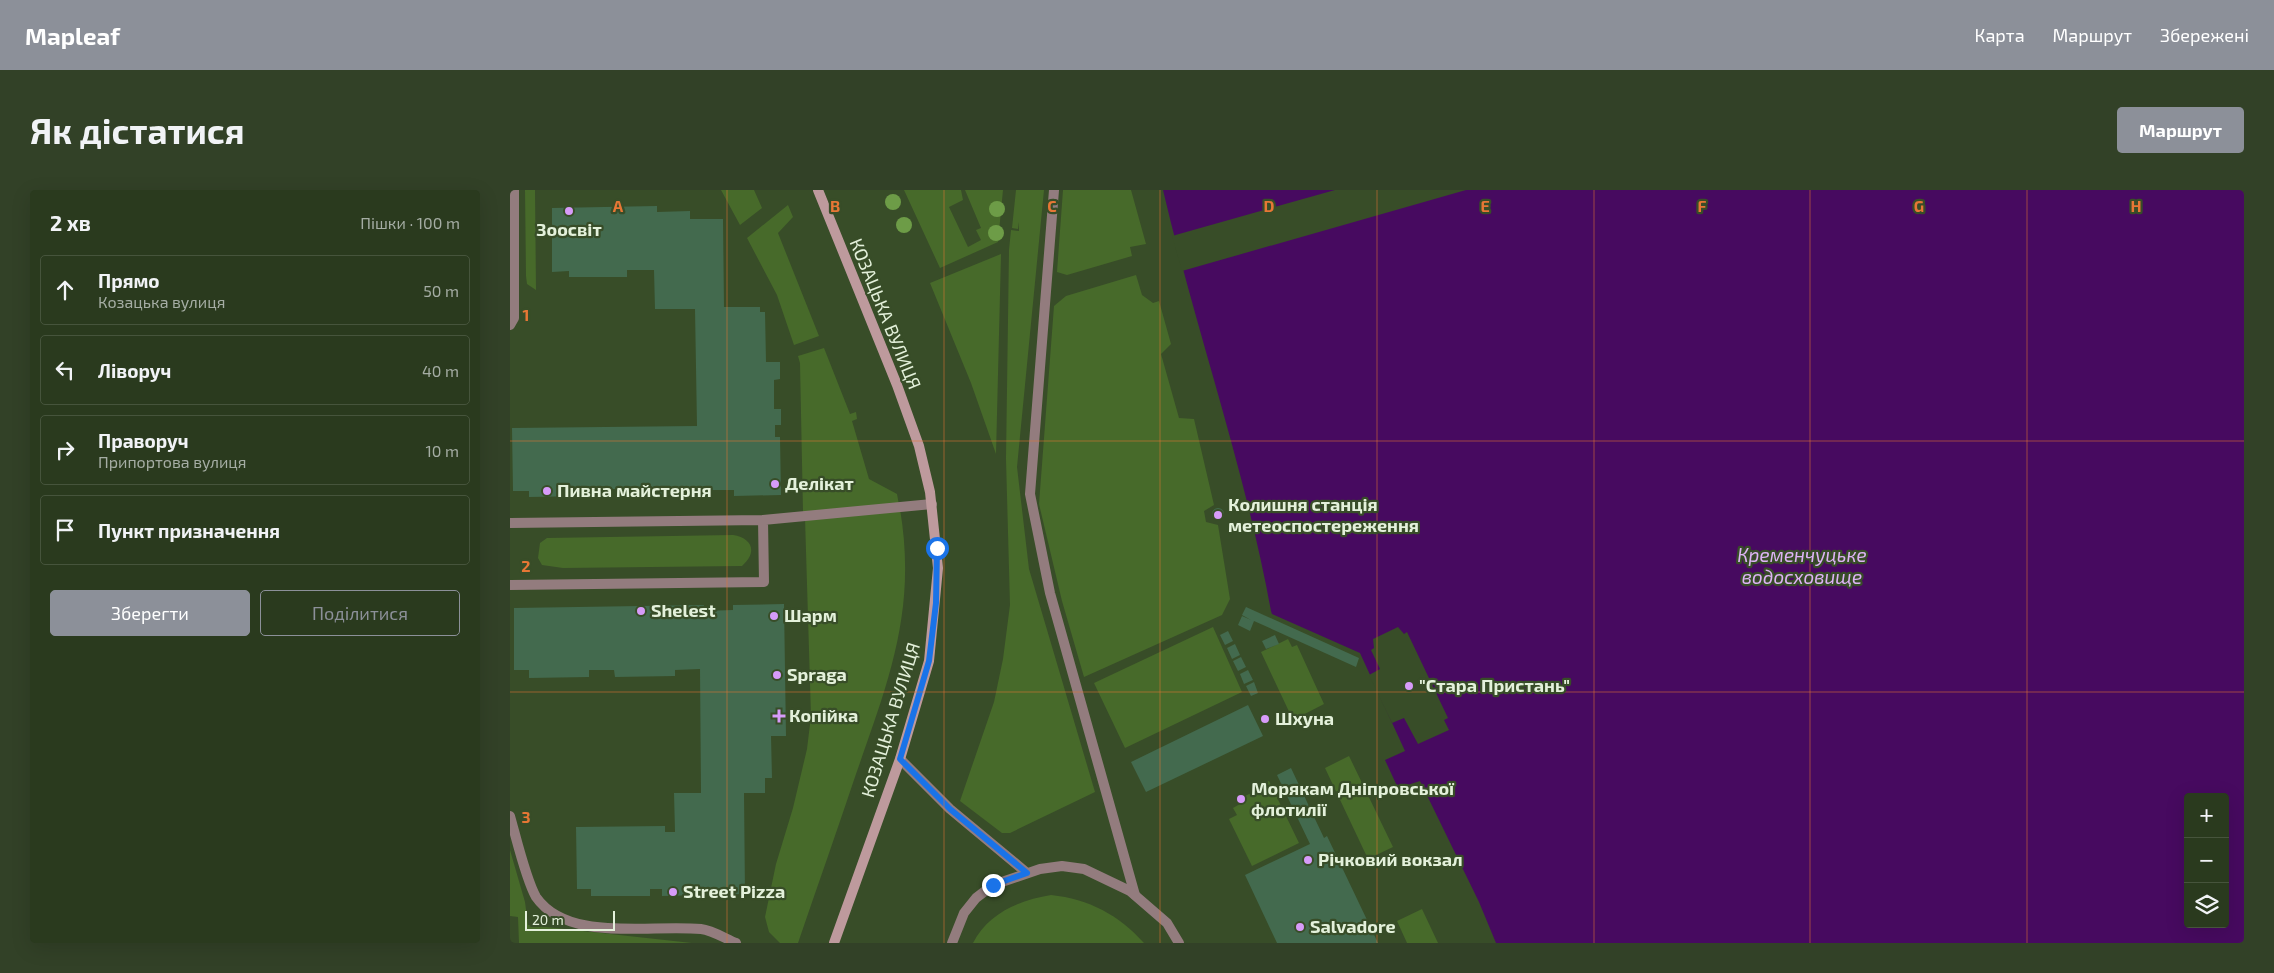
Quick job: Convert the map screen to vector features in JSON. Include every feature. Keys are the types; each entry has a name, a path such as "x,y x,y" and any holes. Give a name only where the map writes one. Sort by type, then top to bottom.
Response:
{"main road":[{"name":"КОЗАЦЬКА ВУЛИЦЯ","path":"818,190 906,408 924,463 932,504 938,568 929,661 900,759 834,943"}],"street":[{"path":"510,325 514,318 514,190"},
{"path":"1054,190 1030,494 1050,593 1136,895"},
{"path":"510,523 763,520 932,504"},
{"path":"510,585 764,582 763,520"},
{"path":"900,759 950,809 1027,873"},
{"path":"510,816 534,894 545,910 567,923 594,930 703,929 736,943"},
{"path":"952,943 964,913 976,898 993,885 1027,873 1062,866 1084,869 1136,895 1167,923 1179,943"}],"green space":[{"path":"525,190 535,190 536,290 527,284 526,276"},
{"path":"721,190 754,190 762,208 740,225"},
{"path":"904,190 961,190 963,200 949,207 968,247 981,240 976,230 981,228 965,190 1003,190 998,242 940,268"},
{"path":"1016,190 1044,190 1017,467 1029,569 1095,792 1010,833 1002,833 960,801 994,702 1003,659 1010,605 1006,459 1009,250 1011,230 1019,231 1019,222 1018,229 1012,228"},
{"path":"1063,190 1131,190 1146,244 1130,247 1132,256 1067,275 1057,272"},
{"path":"788,205 793,217 778,233 819,336 794,345 777,295 747,238"},
{"path":"1001,254 996,454 971,383 930,283"},
{"path":"1136,275 1142,295 1153,303 1159,301 1171,344 1161,354 1179,418 1194,419 1214,505 1204,511 1206,522 1218,525 1230,599 1222,615 1084,677 1062,601 1039,504 1054,306 1066,296"},
{"path":"824,348 850,414 856,412 857,419 852,421 869,479 897,494 899,505 803,512 800,363 798,356"},
{"path":"900,509 905,580 897,644 889,675 798,943 780,943 769,932 765,917 776,864 793,808 807,749 811,716 805,518"},
{"path":"733,535 745,539 751,546 750,556 742,566 563,568 542,565 538,558 540,543 547,538"},
{"path":"1213,627 1242,692 1125,748 1094,683"},
{"path":"1288,639 1292,647 1297,645 1324,704 1293,720 1261,652"},
{"path":"1349,756 1393,847 1368,859 1325,768"},
{"path":"1269,781 1299,843 1252,866 1229,819 1237,815 1233,808 1240,804 1237,797 1244,794 1245,796 1262,788 1261,785"},
{"path":"510,850 525,902 528,925 692,943 519,943 518,917 510,916"},
{"path":"1051,895 1078,900 1102,910 1124,924 1144,943 973,943 979,933 996,916 1017,904"},
{"path":"1422,909 1438,943 1407,943 1397,921"}],"water":[{"name":"Кременчуцьке водосховище","path":"1163,190 2244,190 2244,943 1496,943 1479,902 1420,781 1398,788 1385,760 1405,751 1360,653 1272,614 1248,505"}],"pier":[{"path":"1335,190 1466,190 1182,271 1172,236"},
{"path":"1398,627 1404,634 1407,632 1448,718 1444,720 1449,730 1418,744 1404,718 1392,723 1369,675 1380,669 1371,650 1374,648 1373,639"}],"building":[{"path":"657,206 657,212 690,211 690,219 723,219 724,307 760,307 760,312 765,312 766,362 780,362 780,379 774,380 774,409 781,409 781,425 775,425 775,437 780,437 781,495 734,496 734,490 701,490 701,495 687,495 686,488 671,488 671,495 616,496 615,489 585,489 586,496 529,497 529,491 513,491 512,428 697,426 695,309 655,309 654,270 627,270 627,277 569,277 569,271 552,272 552,208"},
{"name":"Колишня станція метеоспостереження","path":"1218,508 1224,514 1218,520 1212,514"},
{"path":"784,604 786,736 771,736 772,778 765,778 765,793 744,793 745,894 662,896 662,889 650,889 650,896 591,896 591,889 577,889 576,827 665,826 665,832 675,832 674,793 701,793 700,669 675,670 675,676 615,677 614,670 589,670 589,677 529,678 529,670 514,670 514,608 704,605 704,611 733,610 733,605"},
{"path":"1246,607 1359,658 1356,667 1254,621 1250,631 1238,625 1242,616 1251,620 1242,615"},
{"path":"1228,631 1233,641 1225,645 1220,635"},
{"path":"1275,635 1279,644 1266,649 1262,641"},
{"path":"1235,644 1240,655 1232,659 1227,648"},
{"path":"1241,657 1246,667 1238,671 1233,661"},
{"path":"1248,670 1253,680 1244,684 1240,674"},
{"path":"1254,682 1258,693 1251,696 1246,686"},
{"path":"1248,705 1263,736 1146,792 1131,762"},
{"name":"Річковий вокзал","path":"1291,768 1324,838 1327,836 1378,943 1277,943 1245,875 1310,844 1277,775"}],"place":[{"name":"Зоосвіт","path":"569,211"},
{"name":"Делікат","path":"775,484"},
{"name":"Пивна майстерня","path":"547,491"},
{"name":"Колишня станція метеоспостереження","path":"1218,515"},
{"name":"Shelest","path":"641,611"},
{"name":"Шарм","path":"774,616"},
{"name":"Spraga","path":"777,675"},
{"name":"\"Стара Пристань\"","path":"1409,686"},
{"name":"Копійка","path":"779,716"},
{"name":"Шхуна","path":"1265,719"},
{"name":"Морякам Дніпровської флотилії","path":"1241,799"},
{"name":"Річковий вокзал","path":"1308,860"},
{"name":"Street Pizza","path":"673,892"},
{"name":"Salvadore","path":"1300,927"}],"route":[{"path":"937,548 936,603 929,661 900,759 950,809 1027,873 993,885"}]}
